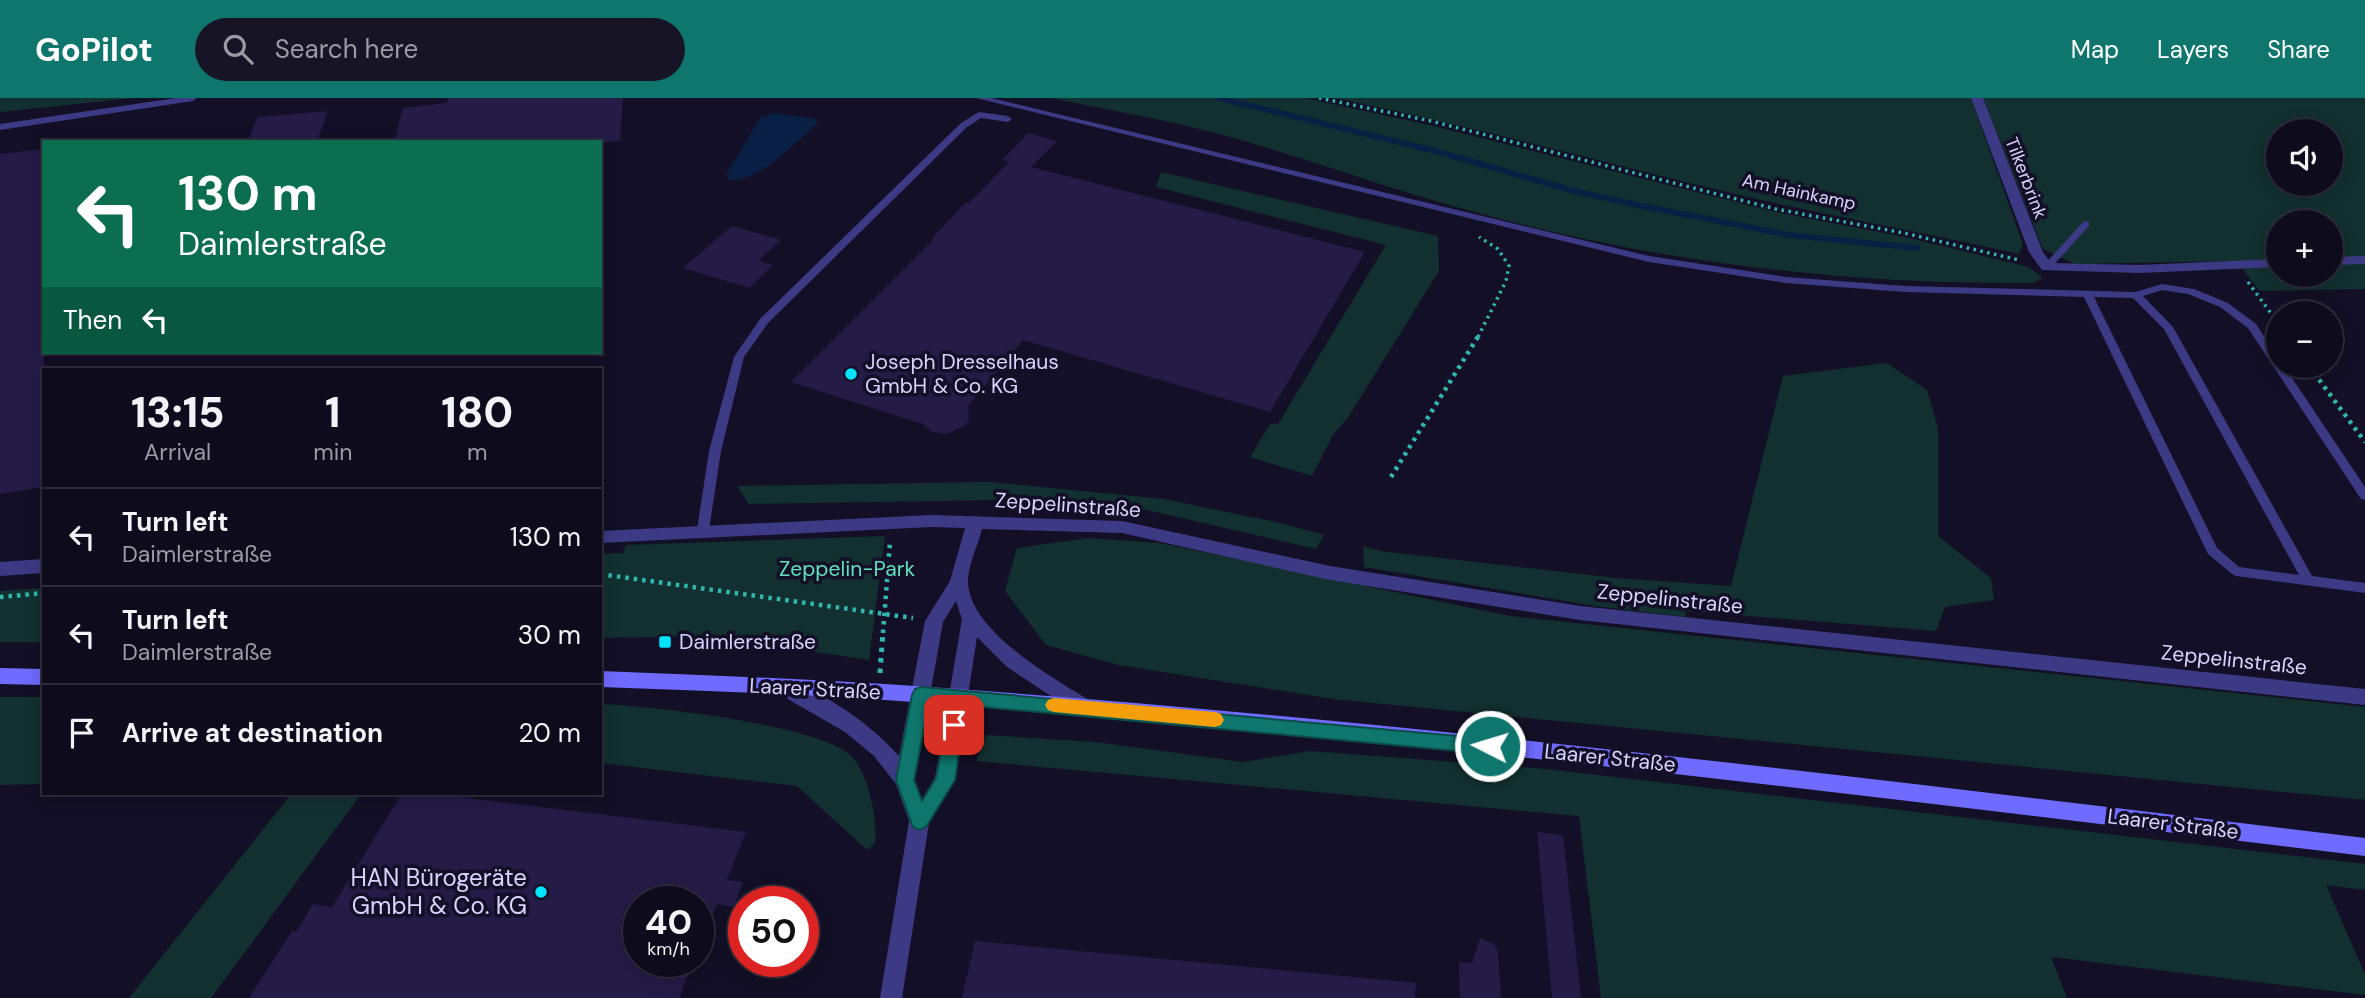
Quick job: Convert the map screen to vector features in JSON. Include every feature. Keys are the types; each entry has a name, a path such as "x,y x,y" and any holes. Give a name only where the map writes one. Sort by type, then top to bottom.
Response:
{"main road":[{"path":"0,676 42,677"},
{"name":"Laarer Straße","path":"602,678 879,692 1085,708 1684,765 2365,847"}],"street":[{"name":"Tilkerbrink","path":"1977,98 2036,252 2047,267"},
{"path":"2343,261 2365,260"},
{"path":"2047,267 2139,269 2266,263"},
{"name":"Zeppelinstraße","path":"602,537 891,522 1122,527 1330,573 1580,613 2365,697"},
{"name":"Zeppelinstraße","path":"921,695 934,621 959,582 975,522"},
{"path":"0,569 42,566"},
{"path":"959,582 971,618 1014,662 1085,708"},
{"path":"891,998 919,821 945,780 971,618"},
{"path":"786,688 846,721 891,758 905,780 919,821"},
{"path":"905,780 921,695"}],"lane":[{"path":"0,127 193,98"},
{"path":"980,98 1649,259 1786,280 1905,289 2088,295 2136,295 2162,287 2190,291 2224,305 2252,326 2365,496"},
{"path":"703,530 715,451 739,357 764,321 964,125 979,115 1008,119"},
{"path":"2047,267 2086,225"},
{"path":"2088,295 2212,551 2236,572 2365,588"},
{"path":"2136,295 2168,327 2308,580"}],"path":[{"name":"Am Hainkamp","path":"1319,98 1431,121 1776,209 1905,233 2047,267"},
{"path":"1391,477 1492,314 1507,281 1509,265 1500,250 1483,238 1471,234"},
{"path":"2235,264 2266,307"},
{"path":"2318,378 2365,442"},
{"path":"879,692 891,522"},
{"path":"602,574 885,615"},
{"path":"0,597 42,593"}],"green space":[{"path":"0,98 134,98 0,112"},
{"path":"1051,98 1305,98 1430,125 1776,212 1905,237 2029,267 2043,278 2033,283 1889,280 1675,256 1533,227 1432,200 1211,132"},
{"path":"1334,98 1971,98 2023,244 2019,254 1779,204"},
{"path":"1983,98 2365,98 2365,289 2260,291 2236,261 2075,264 2043,249"},
{"path":"1161,172 1438,236 1439,271 1347,419 1333,435 1312,476 1250,457 1270,424 1278,424 1386,245 1156,187"},
{"path":"1887,363 1927,390 1938,428 1938,536 1991,578 1994,600 1945,607 1936,631 1686,611 1685,617 1595,606 1364,567 1363,546 1380,551 1616,578 1731,586 1783,376"},
{"path":"989,482 1164,499 1324,535 1316,549 1147,510 1001,500 749,504 737,486"},
{"name":"Zeppelin-Park","path":"885,536 869,660 708,636 602,638 602,554 623,553 626,545"},
{"path":"1088,538 1160,543 1510,616 2365,707 2365,800 1333,699 1118,665 1046,645 1005,591 1017,548"},
{"path":"42,588 42,642 0,642 0,591"},
{"path":"0,697 42,697 42,784 0,785"},
{"path":"602,704 729,718 800,733 829,743 848,753 861,771 873,809 875,843 867,850 797,786 602,763"},
{"path":"986,735 1096,742 1243,762 1310,751 1546,769 2365,864 2365,890 2326,885 2365,974 2365,995 2051,957 2067,998 1601,998 1579,816 976,761"},
{"path":"290,795 361,795 211,998 129,998"}],"water":[{"path":"774,113 817,119 817,124 763,169 751,176 728,179 726,175 760,118"}],"building":[{"path":"448,98 623,98 620,141 395,140 403,108 447,103"},
{"path":"328,111 318,140 248,140 258,117"},
{"path":"1028,133 1057,141 1031,167 1365,252 1270,412 1023,340 968,406 967,424 947,434 932,432 923,424 791,382 935,238 932,238 966,202 969,203 1009,162 1002,160"},
{"path":"42,149 44,368 42,487 0,494 0,154"},
{"path":"732,226 781,240 758,261 773,265 749,288 683,268"},
{"name":"HAN Bürogeräte GmbH & Co. KG","path":"401,795 443,795 746,832 727,880 743,882 742,886 728,886 728,906 717,904 714,911 714,886 623,886 623,977 688,977 679,998 249,998 292,931 297,931 313,904 332,907"},
{"path":"1537,832 1563,835 1581,998 1552,998"},
{"path":"1480,938 1494,944 1498,951 1501,998 1460,998 1459,962 1472,963"},
{"path":"975,941 1416,983 1415,998 962,998"}],"waterway":[{"path":"1219,98 1439,152 1570,190 1637,205 1789,235 1917,248"}],"slow traffic":[{"path":"1054,705 1215,720"}],"place":[{"name":"Joseph Dresselhaus GmbH & Co. KG","path":"851,374"},
{"name":"Daimlerstraße","path":"665,642"},
{"name":"HAN Bürogeräte GmbH & Co. KG","path":"541,892"}],"route":[{"path":"954,725 945,780 919,821 905,780 921,695 1490,746"}]}
